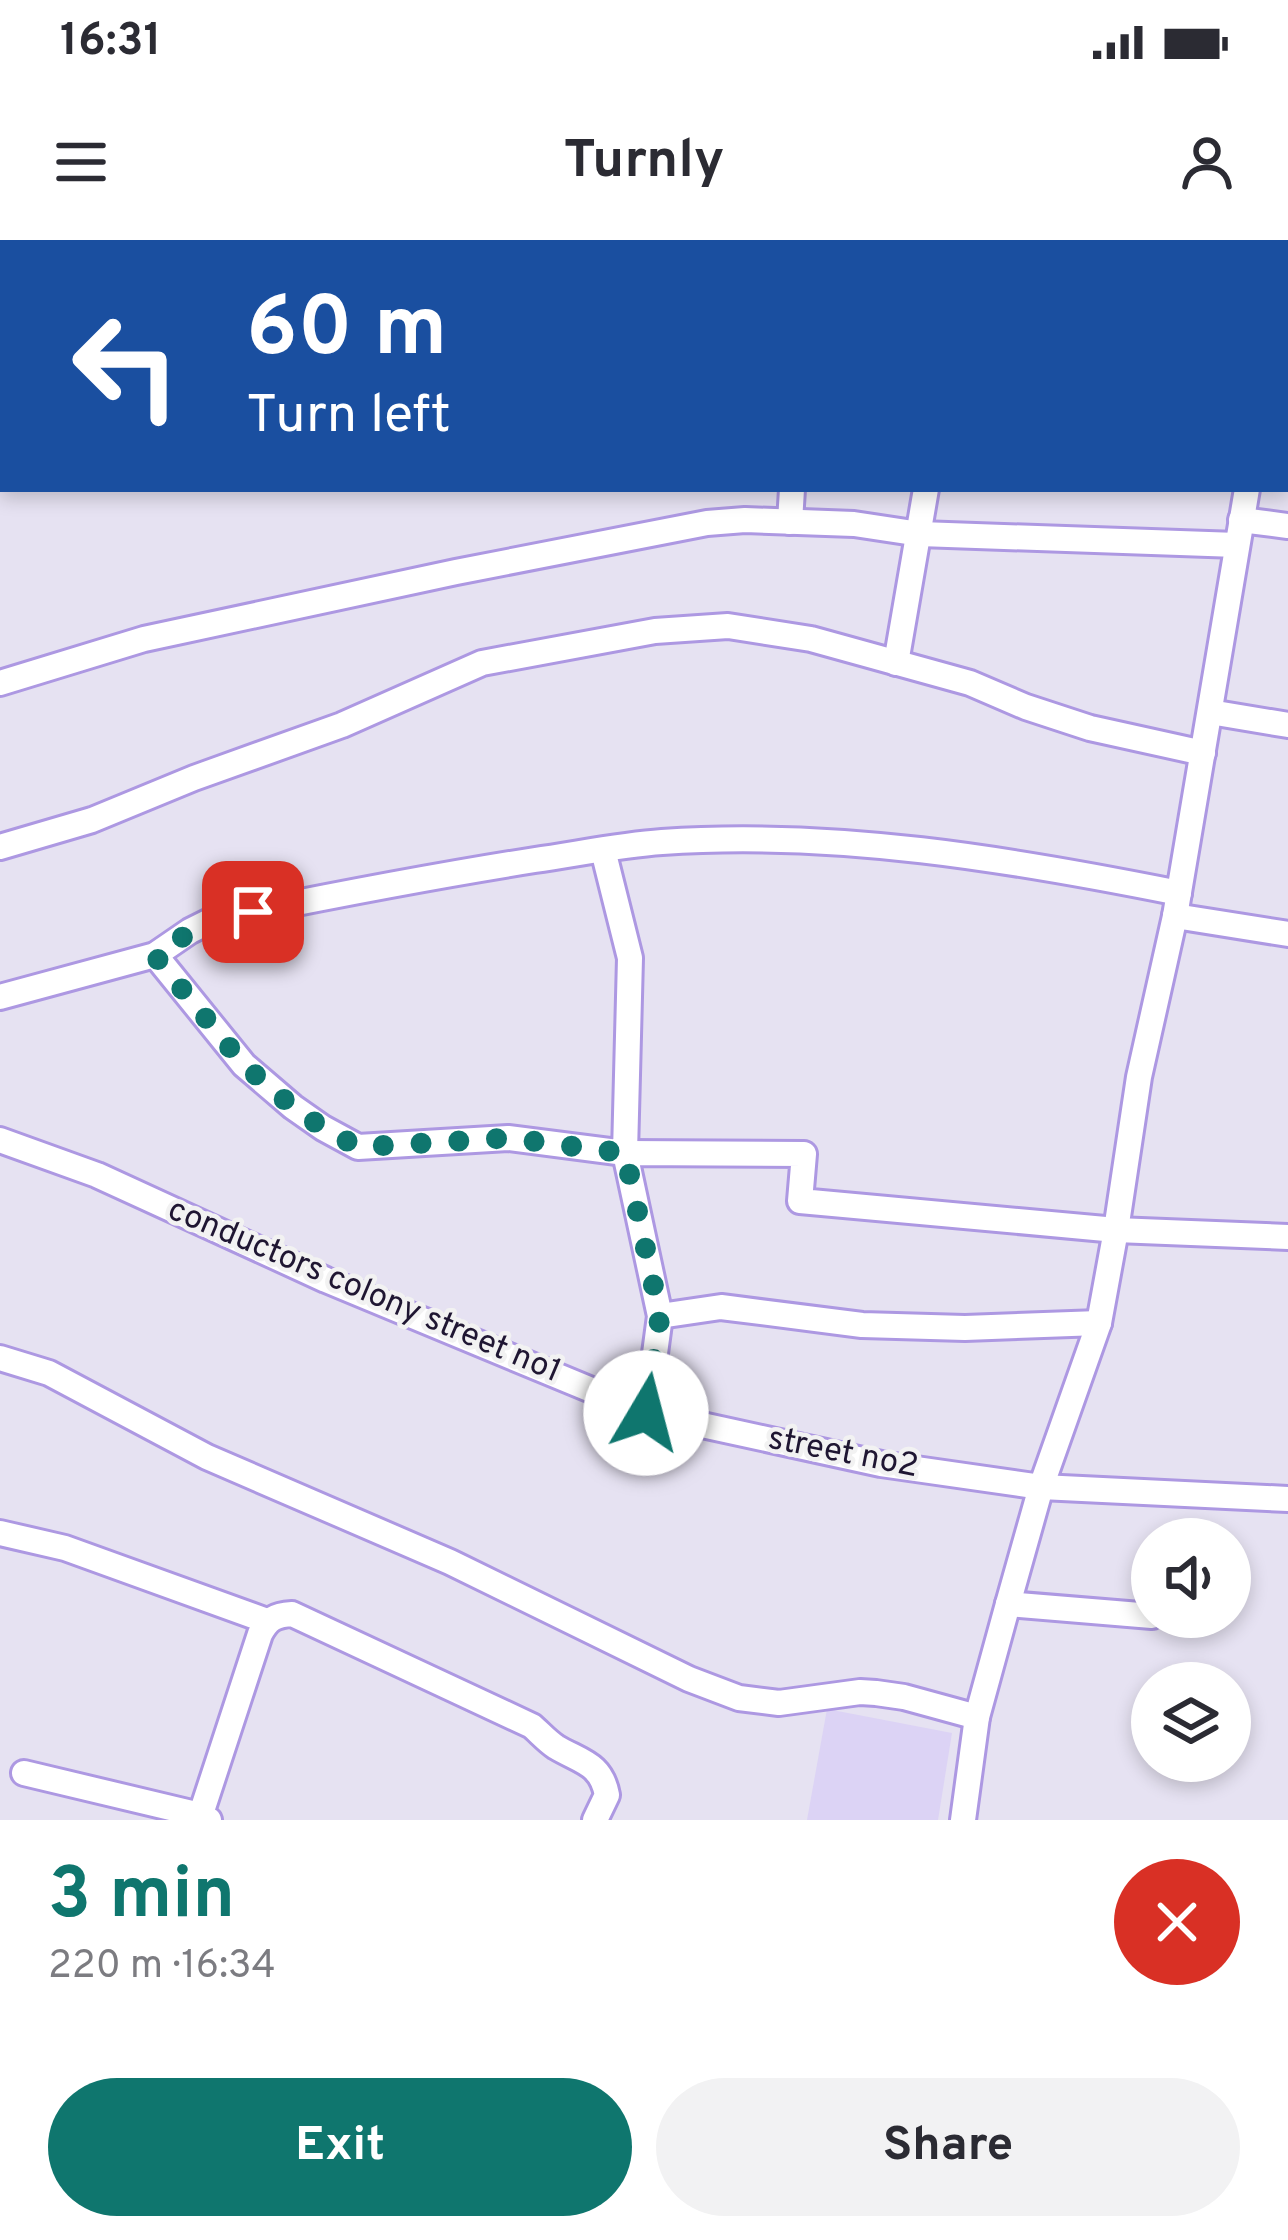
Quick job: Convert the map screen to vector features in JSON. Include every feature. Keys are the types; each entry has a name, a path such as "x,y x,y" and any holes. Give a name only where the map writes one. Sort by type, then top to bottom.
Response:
{"street":[{"path":"790,522 793,492"},
{"path":"896,663 926,492"},
{"path":"962,1820 977,1718 1007,1604 1041,1487 1099,1323 1139,1077 1177,905 1246,492"},
{"path":"0,683 144,639 707,523 854,524 920,534 1239,532 1288,526"},
{"path":"0,848 92,820 342,725 482,663 656,631 728,626 811,639 970,683 1090,728 1203,753"},
{"path":"1210,712 1288,725"},
{"path":"0,997 155,956 212,920 416,878 658,842 746,838 898,847 1051,867 1288,934"},
{"path":"603,850 630,958 625,1153 660,1316 646,1413"},
{"path":"155,956 244,1065 308,1118 358,1147 508,1138 625,1153 804,1154 800,1201 1116,1230 1288,1237"},
{"name":"conductors colony street no1","path":"0,1141 97,1175 326,1280 646,1413"},
{"path":"660,1316 721,1307 883,1326 1099,1323"},
{"path":"0,1358 49,1373 207,1457 450,1562 689,1679 739,1698 779,1703 877,1693 977,1718"},
{"name":"street no2","path":"646,1413 881,1464 1041,1487 1288,1498"},
{"path":"0,1533 65,1548 267,1621"},
{"path":"1007,1604 1131,1614"},
{"path":"24,1773 203,1819 260,1634 267,1621 292,1614 532,1726 550,1744 592,1766 607,1795 595,1820"}],"shaded area":[{"path":"827,1709 952,1733 938,1820 807,1820"}],"route":[{"path":"253,912 212,920 155,956 244,1065 323,1128 358,1147 508,1138 625,1153 660,1316 646,1413"}]}
